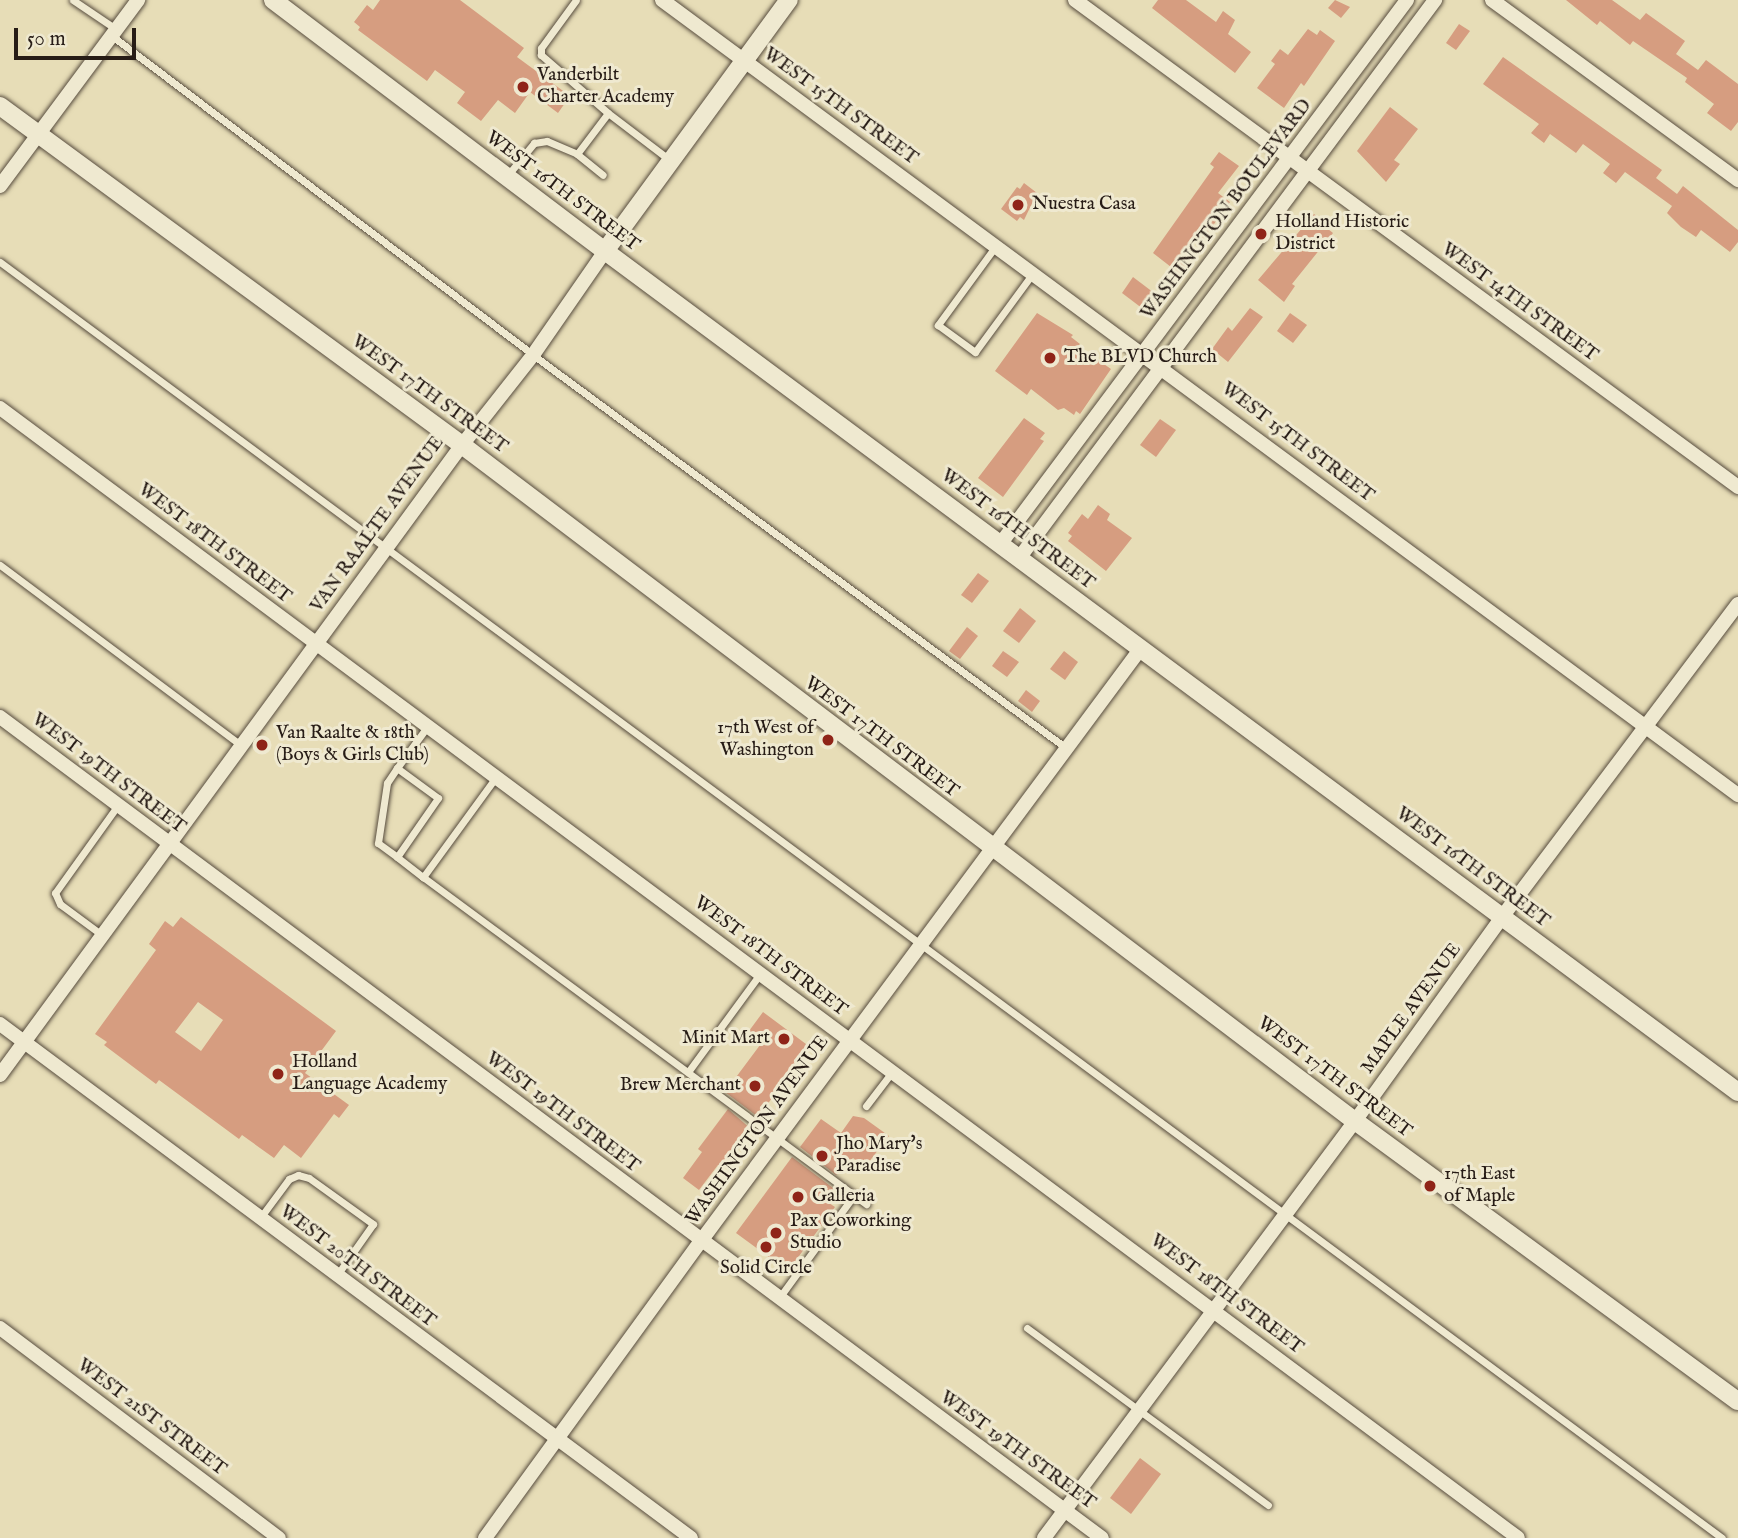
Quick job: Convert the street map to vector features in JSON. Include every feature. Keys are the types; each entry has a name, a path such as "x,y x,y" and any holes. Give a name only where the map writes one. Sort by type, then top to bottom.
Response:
{"street":[{"path":"0,186 138,0"},
{"name":"WEST 15TH STREET","path":"662,0 1738,795"},
{"name":"VAN RAALTE AVENUE","path":"0,1075 318,645 461,445 534,355 606,251 789,0"},
{"name":"WEST 14TH STREET","path":"1075,0 1738,487"},
{"name":"WASHINGTON BOULEVARD","path":"1001,543 1408,0"},
{"path":"1020,557 1435,0"},
{"path":"1492,0 1738,180"},
{"name":"WEST 16TH STREET","path":"282,3 606,251 1738,1091"},
{"name":"WEST 17TH STREET","path":"0,106 461,445 1355,1121 1738,1401"},
{"name":"WEST 18TH STREET","path":"0,408 1518,1538"},
{"name":"MAPLE AVENUE","path":"1044,1538 1355,1121 1502,916 1738,604"},
{"name":"WASHINGTON AVENUE","path":"485,1538 849,1040 1141,648"},
{"name":"WEST 19TH STREET","path":"0,717 1102,1538"},
{"name":"WEST 20TH STREET","path":"0,1024 691,1538"},
{"name":"WEST 21ST STREET","path":"0,1328 279,1538"}],"lane":[{"path":"73,0 534,355 1066,748"},
{"path":"576,0 541,48 541,55 608,113 671,161"},
{"path":"577,154 608,113"},
{"path":"507,177 534,143 547,141 577,154 603,175"},
{"path":"996,245 938,325 975,352 1033,272"},
{"path":"0,262 1722,1538"},
{"path":"0,565 241,746"},
{"path":"427,726 387,783 378,843 866,1204"},
{"path":"397,768 438,798 397,857"},
{"path":"423,877 496,777"},
{"path":"102,935 60,904 55,892 118,805"},
{"path":"688,1072 760,974"},
{"path":"866,1106 892,1072"},
{"path":"260,1219 289,1179 298,1175 309,1178 373,1224 337,1276"},
{"path":"779,1298 854,1195"},
{"path":"1027,1328 1268,1505"}],"building":[{"path":"380,0 460,0 524,48 517,57 570,96 558,113 530,92 515,113 498,100 481,121 457,103 465,92 435,70 427,81 358,30 360,27 354,22 367,5 373,10"},
{"path":"1158,0 1186,0 1216,22 1223,11 1235,20 1228,34 1251,52 1235,73 1152,8"},
{"path":"1335,0 1350,7 1341,18 1328,8"},
{"path":"1566,0 1612,0 1640,20 1646,13 1685,41 1676,54 1698,70 1706,60 1738,84 1738,122 1731,131 1707,113 1714,104 1685,82 1687,78 1633,41 1630,45 1600,21 1597,25"},
{"path":"1459,24 1470,31 1456,50 1446,43"},
{"path":"1308,29 1317,35 1320,30 1335,41 1304,86 1301,83 1284,108 1257,88 1275,64 1271,61 1280,49 1288,55"},
{"path":"1503,57 1662,170 1656,178 1677,194 1683,186 1738,230 1738,242 1730,252 1701,230 1696,237 1681,227 1667,213 1672,206 1625,172 1616,183 1603,173 1610,164 1583,144 1576,153 1550,134 1544,143 1531,133 1539,124 1483,84"},
{"path":"1390,107 1418,129 1394,160 1400,164 1386,182 1357,151"},
{"path":"1219,152 1239,166 1218,193 1230,202 1201,242 1197,238 1183,256 1190,261 1180,274 1153,253 1214,167 1210,164"},
{"name":"Nuestra Casa","path":"1024,183 1037,193 1024,220 1020,217 1017,221 1001,209 1017,187 1020,189"},
{"path":"1314,214 1330,226 1328,229 1333,233 1292,284 1295,286 1284,302 1258,280"},
{"path":"1133,277 1162,299 1151,315 1122,293"},
{"path":"1250,308 1263,317 1228,362 1212,349 1228,327 1232,331"},
{"name":"The BLVD Church","path":"1037,313 1073,335 1071,337 1080,344 1078,346 1111,369 1080,414 1076,411 1074,415 1064,408 1058,410 1031,389 1027,395 995,371"},
{"path":"1290,313 1307,325 1293,343 1277,331"},
{"path":"1024,418 1045,433 1040,439 1044,441 1003,497 978,478"},
{"path":"1160,419 1176,430 1156,457 1140,445"},
{"path":"1098,505 1110,514 1107,520 1132,538 1106,571 1068,541 1072,536 1068,533 1082,514 1088,519"},
{"path":"978,573 989,581 972,603 961,595"},
{"path":"1020,608 1036,621 1019,643 1003,631"},
{"path":"967,627 978,636 960,659 949,651"},
{"path":"1003,651 1019,662 1007,677 992,666"},
{"path":"1064,651 1078,662 1065,680 1050,669"},
{"path":"1026,690 1040,701 1032,712 1018,701"},
{"path":"181,917 336,1031 305,1073 349,1105 339,1118 334,1114 301,1158 284,1145 274,1158 242,1135 239,1139 159,1080 156,1084 104,1045 107,1042 95,1034 156,950 149,944 165,921 173,927","holes":["198,1002 223,1020 201,1051 175,1032"]},
{"path":"763,1012 810,1047 758,1117 725,1092 763,1041 749,1031"},
{"path":"728,1109 751,1129 722,1168 718,1165 699,1190 683,1178 702,1152 698,1149"},
{"path":"853,1116 864,1118 889,1136 865,1167 853,1158 836,1175 800,1147 821,1119 841,1133"},
{"name":"Galleria","path":"792,1157 837,1191 829,1203 835,1207 788,1271 736,1233"},
{"path":"1140,1458 1161,1474 1131,1514 1110,1498"}],"place":[{"name":"Vanderbilt Charter Academy","path":"523,87"},
{"name":"Nuestra Casa","path":"1018,205"},
{"name":"Holland Historic District","path":"1261,234"},
{"name":"The BLVD Church","path":"1050,358"},
{"name":"17th West of Washington","path":"828,740"},
{"name":"Van Raalte & 18th (Boys & Girls Club)","path":"262,745"},
{"name":"Minit Mart","path":"784,1039"},
{"name":"Holland Language Academy","path":"278,1074"},
{"name":"Brew Merchant","path":"755,1086"},
{"name":"Jho Mary's Paradise","path":"822,1156"},
{"name":"17th East of Maple","path":"1430,1186"},
{"name":"Galleria","path":"798,1197"},
{"name":"Pax Coworking Studio","path":"776,1233"},
{"name":"Solid Circle","path":"766,1247"}]}
